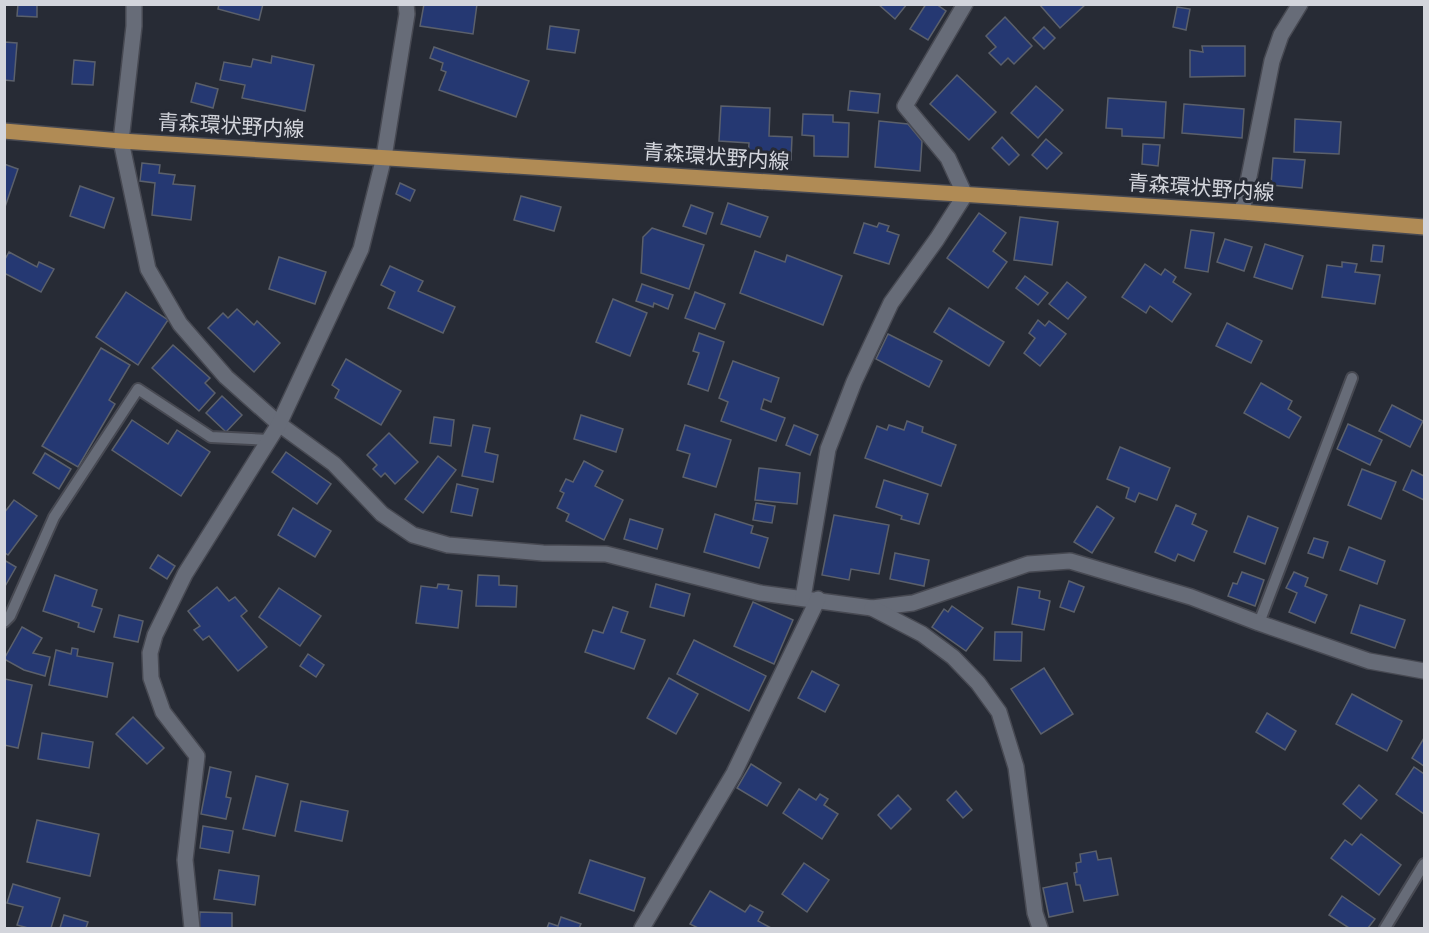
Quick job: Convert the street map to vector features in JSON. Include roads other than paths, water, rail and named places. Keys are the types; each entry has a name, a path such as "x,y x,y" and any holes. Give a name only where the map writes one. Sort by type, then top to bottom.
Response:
{"main road":[{"name":"青森環状野内線","path":"4,131 121,141 1242,212 1425,227"}],"street":[{"path":"134,4 134,26 121,141 148,270 180,324 226,377 279,424 334,464 382,514 413,535 448,545 543,553 606,554 760,593 872,608 913,603 1028,564 1070,561 1191,597 1370,661 1425,671"},
{"path":"192,928 185,860 197,756 163,712 151,678 150,653 155,635 184,574 279,424 361,249 384,157 407,14 406,4"},
{"path":"642,928 734,773 810,599 828,448 854,382 891,303 965,195 948,158 905,106 966,4"},
{"path":"1242,212 1272,61 1281,35 1300,4"},
{"path":"872,608 922,634 953,657 978,683 999,712 1016,767 1035,913 1040,928"}],"lane":[{"path":"1259,623 1352,378"},
{"path":"4,622 10,616 54,517 138,389 211,437 269,440"},
{"path":"1385,928 1425,864"}]}
